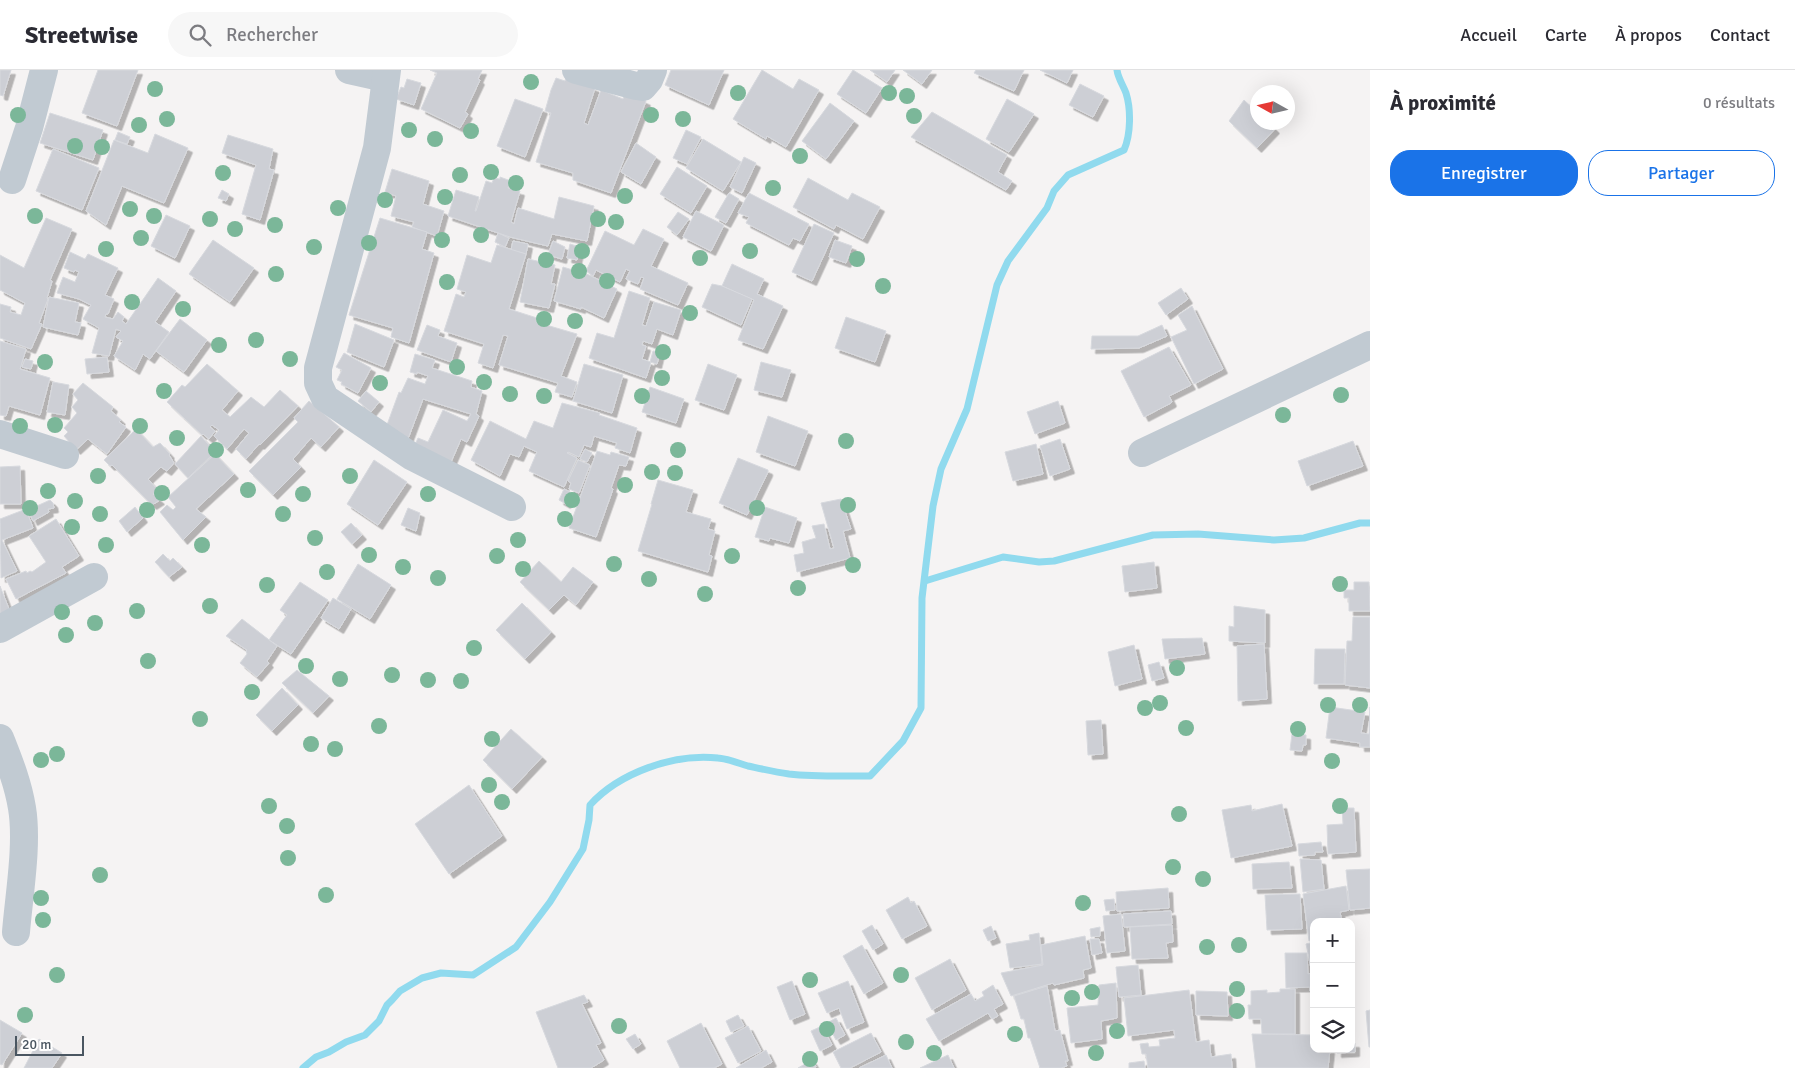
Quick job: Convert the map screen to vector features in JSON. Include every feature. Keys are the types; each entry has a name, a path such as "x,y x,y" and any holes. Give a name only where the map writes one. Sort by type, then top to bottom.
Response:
{"street":[{"path":"12,180 29,128 44,70"},
{"path":"349,70 386,74 377,148 318,368 318,383 326,398 411,456 512,507"},
{"path":"576,70 643,87 649,80 653,70"},
{"path":"1142,453 1370,345"},
{"path":"0,434 65,455"},
{"path":"0,630 94,577"},
{"path":"0,738 18,784 23,810 24,838 16,932"}],"building":[{"path":"0,70 11,70 3,96 0,95"},
{"path":"98,70 138,70 117,126 82,113"},
{"path":"430,70 482,70 478,79 480,80 465,112 468,114 460,128 421,109 437,73"},
{"path":"671,70 724,70 709,105 665,85"},
{"path":"762,70 793,89 799,79 819,90 786,147 767,136 766,139 733,119"},
{"path":"853,70 882,88 866,113 837,94"},
{"path":"870,70 895,70 887,82"},
{"path":"903,70 932,70 922,84"},
{"path":"976,70 1024,70 1014,91 974,73"},
{"path":"1040,70 1073,70 1067,83"},
{"path":"566,77 595,88 584,123 588,125 601,90 623,99 625,92 646,101 611,193 573,180 573,173 536,162 551,113 545,111 551,90 556,78 565,81"},
{"path":"407,79 421,83 414,105 396,99 401,87 404,88"},
{"path":"1080,84 1104,96 1093,117 1069,105"},
{"path":"515,99 543,109 525,157 497,146"},
{"path":"1007,99 1034,114 1009,152 986,139"},
{"path":"1244,100 1250,106 1250,130 1274,130 1257,148 1229,121"},
{"path":"830,103 854,121 826,159 802,141"},
{"path":"932,112 1007,155 998,172 1012,181 1006,190 911,137"},
{"path":"50,113 103,130 93,160 40,143"},
{"path":"686,130 701,137 687,164 673,158"},
{"path":"118,132 130,137 127,144 115,140"},
{"path":"155,134 188,148 164,203 122,186 106,225 86,211 114,140 148,153"},
{"path":"228,135 273,149 269,169 274,170 260,220 242,214 256,165 222,153"},
{"path":"703,139 741,162 723,191 686,168"},
{"path":"636,143 656,157 641,184 621,172"},
{"path":"53,149 99,168 82,210 36,191"},
{"path":"744,157 756,163 742,193 730,187"},
{"path":"677,167 707,186 691,213 660,194"},
{"path":"392,169 429,181 423,204 444,211 437,236 412,227 414,222 391,216 396,196 385,192"},
{"path":"500,177 511,181 508,188 520,191 511,222 514,224 518,208 554,219 559,197 594,206 587,241 552,234 548,246 510,237 448,216 456,190 479,197 476,211 486,181 492,183 494,178 500,179"},
{"path":"808,178 848,200 852,193 880,207 863,239 836,225 834,229 793,207"},
{"path":"222,190 229,194 226,201 218,198"},
{"path":"729,193 739,199 726,223 715,217"},
{"path":"749,193 809,224 800,241 793,238 789,245 746,223 749,217 738,213"},
{"path":"696,211 724,225 711,251 683,237"},
{"path":"678,212 689,219 677,235 667,227"},
{"path":"166,215 190,226 175,258 151,246"},
{"path":"46,218 72,229 50,280 52,281 48,299 39,323 42,324 31,349 0,338 0,304 11,307 10,312 21,315 25,303 0,290 0,255 24,268"},
{"path":"380,218 427,232 422,249 434,253 409,343 391,337 393,328 349,315"},
{"path":"814,224 834,233 812,281 792,272"},
{"path":"643,229 664,239 651,266 688,283 678,305 640,289 644,278 641,277 638,284 626,279 630,271 626,269 620,282 596,270 593,276 586,271 605,231 634,245"},
{"path":"498,233 509,238 505,247 495,242"},
{"path":"213,240 254,268 230,302 189,274"},
{"path":"835,240 852,246 846,263 829,257"},
{"path":"513,241 528,244 526,254 511,250"},
{"path":"553,241 565,247 562,259 548,255"},
{"path":"570,244 580,247 577,260 567,258"},
{"path":"497,245 526,254 509,309 537,318 536,322 577,334 561,376 577,382 572,397 555,392 558,383 499,365 508,336 503,335 493,368 478,363 484,344 444,331 456,294 464,297 466,292 457,289 467,255 491,263"},
{"path":"70,252 85,259 88,254 118,268 105,295 114,299 105,317 113,319 118,312 124,317 122,321 126,324 158,278 176,291 155,322 169,332 150,359 143,354 135,370 114,356 123,341 116,337 121,331 116,329 109,356 92,353 99,328 83,319 91,305 79,299 57,293 63,277 75,282 79,272 64,268"},
{"path":"528,259 555,265 551,284 555,284 549,308 520,302"},
{"path":"732,264 764,279 757,294 783,306 763,349 738,340 754,300 722,286"},
{"path":"563,267 589,275 617,289 604,318 581,307 581,309 554,301"},
{"path":"712,284 722,286 752,299 741,325 702,307"},
{"path":"1181,288 1188,299 1166,315 1158,303"},
{"path":"629,291 650,298 642,325 646,326 654,302 681,310 673,335 657,329 652,344 643,341 642,345 646,346 642,359 651,362 646,378 589,358 597,333 614,338"},
{"path":"49,297 79,303 75,322 81,323 78,335 43,327"},
{"path":"1192,306 1223,369 1194,384 1171,337 1187,330 1178,315"},
{"path":"846,317 886,331 875,362 835,348"},
{"path":"180,319 207,340 184,372 156,351"},
{"path":"355,324 394,340 384,367 347,352"},
{"path":"427,325 440,330 438,336 457,343 451,362 417,350"},
{"path":"1162,325 1167,336 1139,348 1091,349 1092,336 1138,336"},
{"path":"0,341 26,349 20,369 50,378 40,415 9,406 6,416 0,415"},
{"path":"1169,347 1191,385 1169,396 1171,403 1144,417 1121,371"},
{"path":"653,351 660,352 657,364 650,362"},
{"path":"344,353 371,368 358,393 337,380 342,370 336,367"},
{"path":"415,354 435,360 432,368 472,381 471,387 482,391 476,414 479,416 467,442 461,439 451,462 413,449 418,438 428,442 443,410 467,421 471,414 423,399 406,444 384,433 399,392 401,393 408,378 425,384 428,376 417,372 417,374 410,372"},
{"path":"107,357 109,372 87,374 85,359"},
{"path":"25,359 33,361 31,369 22,367"},
{"path":"761,362 791,370 782,397 754,390"},
{"path":"207,364 238,391 222,410 230,417 251,397 264,407 280,390 298,406 246,459 236,449 249,433 244,429 227,449 214,436 219,430 212,425 210,427 215,431 209,439 202,435 167,402 182,385 185,387"},
{"path":"584,364 623,375 612,413 573,401"},
{"path":"708,364 737,375 724,410 695,400"},
{"path":"53,382 69,385 65,415 47,412"},
{"path":"83,383 113,407 111,411 121,420 119,422 126,427 107,454 88,439 76,450 64,436 68,432 64,428 77,413 72,407 78,400 73,394"},
{"path":"650,387 684,399 676,423 642,412"},
{"path":"366,391 379,402 371,412 358,401"},
{"path":"309,401 339,427 321,447 311,438 293,459 301,467 273,495 249,471 298,422 294,418"},
{"path":"1058,401 1065,423 1035,434 1027,412"},
{"path":"562,403 600,413 599,415 637,428 630,453 615,448 617,443 594,436 591,447 584,445 579,457 567,453 577,458 564,487 529,471 537,452 524,446 519,457 510,454 500,476 471,460 490,421 526,439 534,421 553,428"},
{"path":"768,416 808,431 795,466 756,452"},
{"path":"136,429 153,447 160,443 170,454 174,463 167,471 161,467 148,479 157,489 153,494 160,500 152,505 112,465 110,466 104,460"},
{"path":"201,436 215,452 188,478 175,464"},
{"path":"1060,439 1070,469 1050,476 1040,446"},
{"path":"1353,441 1363,466 1307,486 1298,461"},
{"path":"1036,444 1043,474 1013,481 1005,452"},
{"path":"585,449 592,453 587,462 580,459"},
{"path":"597,451 610,455 611,452 629,457 626,466 619,465 611,488 613,489 596,537 569,528"},
{"path":"215,454 234,474 196,509 206,517 183,540 160,512 167,505 173,510 176,507 168,497"},
{"path":"738,458 768,470 747,515 719,503"},
{"path":"374,460 407,482 378,525 347,504"},
{"path":"578,460 590,465 579,493 569,489 571,483 568,481"},
{"path":"20,466 21,504 0,504 0,467"},
{"path":"658,480 693,490 686,512 711,519 708,529 715,531 709,555 712,556 708,572 638,551"},
{"path":"564,489 572,493 566,504 559,500"},
{"path":"841,499 851,529 843,531 850,558 797,572 794,555 804,553 802,542 816,538 812,526 824,524 830,549 834,548 821,503"},
{"path":"50,500 54,508 48,509 49,512 33,521 28,510"},
{"path":"135,507 143,518 127,532 119,521"},
{"path":"765,507 797,518 789,543 770,538 769,541 755,537"},
{"path":"408,508 420,513 416,531 401,525"},
{"path":"26,509 33,528 2,540 17,571 1,578 0,519"},
{"path":"56,519 79,556 62,567 66,573 16,599 6,579 26,571 27,573 32,572 46,562 29,536"},
{"path":"351,523 362,535 352,544 341,532"},
{"path":"163,554 170,561 173,558 182,567 169,577 155,562"},
{"path":"539,561 561,582 573,567 593,582 576,605 564,595 549,610 520,582"},
{"path":"1154,562 1157,588 1125,592 1122,566"},
{"path":"358,564 391,585 370,619 337,599"},
{"path":"300,582 328,600 291,654 269,640 287,615 280,610"},
{"path":"1354,582 1369,582 1370,611 1349,611 1349,598 1344,598 1344,590 1354,590"},
{"path":"0,586 9,609 0,614"},
{"path":"333,598 351,609 339,629 321,618"},
{"path":"522,603 551,632 525,659 496,630"},
{"path":"1234,606 1265,610 1265,643 1229,641 1229,626 1234,627"},
{"path":"1353,617 1370,617 1370,688 1345,685 1347,641 1352,641"},
{"path":"242,619 277,646 267,661 269,663 257,677 240,663 247,654 247,650 226,636"},
{"path":"1202,638 1205,654 1165,659 1162,639"},
{"path":"1264,644 1267,699 1238,701 1237,646"},
{"path":"1134,645 1142,679 1115,686 1108,652"},
{"path":"1315,649 1345,649 1344,684 1314,684"},
{"path":"1159,662 1164,678 1152,681 1148,665"},
{"path":"297,670 329,696 313,713 282,683"},
{"path":"282,688 298,705 272,731 256,715"},
{"path":"1330,707 1365,712 1361,733 1369,734 1370,707 1370,747 1360,747 1360,743 1326,738"},
{"path":"1101,720 1103,754 1088,755 1086,721"},
{"path":"511,729 542,757 512,789 483,760"},
{"path":"1292,734 1306,735 1306,745 1303,745 1302,751 1290,750"},
{"path":"469,785 502,836 449,874 415,824"},
{"path":"1282,804 1292,846 1231,858 1222,810 1251,805 1252,811"},
{"path":"1342,808 1354,808 1356,852 1328,854 1327,825 1343,824"},
{"path":"1321,842 1323,852 1315,852 1315,855 1299,856 1298,844"},
{"path":"1300,859 1321,860 1324,889 1303,892"},
{"path":"1289,862 1292,888 1253,889 1252,864"},
{"path":"1370,869 1370,908 1350,910 1346,870"},
{"path":"1346,886 1349,910 1340,912 1341,918 1310,918 1309,941 1303,894"},
{"path":"1168,888 1169,908 1117,911 1116,892"},
{"path":"1300,894 1302,929 1267,930 1265,895"},
{"path":"908,897 911,903 914,901 927,926 902,939 886,910"},
{"path":"1114,899 1115,910 1106,911 1104,900"},
{"path":"1171,911 1172,924 1124,927 1123,914"},
{"path":"1121,914 1125,951 1107,953 1103,916"},
{"path":"872,925 883,944 873,950 862,931"},
{"path":"1172,925 1173,942 1166,943 1168,958 1132,959 1130,927"},
{"path":"991,926 996,938 988,941 983,930"},
{"path":"1100,927 1100,936 1091,937 1090,929"},
{"path":"1039,933 1042,964 1010,968 1006,944 1030,940 1029,935"},
{"path":"1085,936 1091,968 1083,970 1084,978 1054,985 1053,983 1011,996 1001,973 1043,965 1041,945"},
{"path":"1090,939 1099,939 1102,953 1092,955"},
{"path":"1310,943 1310,963 1306,944"},
{"path":"862,945 883,983 864,994 843,956"},
{"path":"1285,953 1307,953 1308,974 1310,974 1310,987 1286,988"},
{"path":"950,959 966,990 932,1010 915,978"},
{"path":"1138,965 1141,995 1119,997 1116,967"},
{"path":"792,981 805,1014 790,1020 777,987"},
{"path":"848,981 864,1022 847,1029 839,1008 827,1013 818,993"},
{"path":"1116,983 1117,1018 1101,1021 1102,1039 1071,1043 1067,1008 1098,1005 1099,985"},
{"path":"993,985 1003,1004 994,1009 998,1016 992,1019 988,1013 939,1041 926,1019 971,994 975,1001 984,996 982,992"},
{"path":"1047,986 1055,1031 1060,1030 1068,1061 1065,1061 1067,1066 1061,1068 1040,1068 1030,1038 1028,1038 1024,1019 1021,1019 1014,996"},
{"path":"1280,989 1295,989 1295,1034 1262,1034 1261,1019 1249,1019 1248,1005 1251,1005 1251,991 1267,990 1267,993 1280,992"},
{"path":"1189,990 1196,1042 1209,1040 1211,1057 1231,1054 1232,1068 1148,1068 1146,1054 1142,1054 1140,1044 1148,1043 1149,1047 1160,1046 1159,1040 1175,1038 1174,1030 1128,1036 1124,998"},
{"path":"1196,991 1227,992 1228,1016 1196,1015"},
{"path":"584,995 588,1002 582,1004 601,1043 596,1045 604,1060 591,1068 558,1068 536,1012"},
{"path":"1370,1010 1370,1047 1369,1047 1366,1011"},
{"path":"738,1015 744,1026 731,1032 726,1021"},
{"path":"836,1018 845,1035 836,1040 827,1023"},
{"path":"0,1020 22,1033 2,1065 0,1064"},
{"path":"701,1023 722,1064 714,1068 680,1068 667,1041"},
{"path":"748,1026 761,1051 738,1063 725,1038"},
{"path":"822,1026 832,1045 820,1051 811,1031"},
{"path":"871,1033 881,1052 850,1068 841,1068 833,1052"},
{"path":"635,1034 641,1044 633,1049 626,1039"},
{"path":"1252,1034 1310,1035 1310,1053 1330,1053 1328,1068 1256,1068"},
{"path":"39,1039 62,1053 52,1068 24,1068"},
{"path":"766,1050 772,1062 761,1068 736,1068"},
{"path":"886,1055 892,1068 859,1068"},
{"path":"948,1055 954,1068 920,1068"},
{"path":"812,1060 816,1067 798,1068"},
{"path":"1144,1061 1145,1068 1129,1068 1129,1063"}],"waterway":[{"path":"303,1068 316,1057 365,1035 379,1021 387,1005 400,991 422,978 441,973 473,975 516,947 550,902 583,849 590,805 616,783 666,762 701,757 730,760 748,766 789,774 870,776 903,741 921,708 922,598 933,506 941,469 967,409 997,285 1008,261 1047,208 1054,191 1068,175 1124,150 1130,122 1129,106 1117,70"},
{"path":"925,581 1003,557 1039,562 1054,561 1153,535 1198,534 1274,540 1304,538 1360,523 1370,523"}]}
